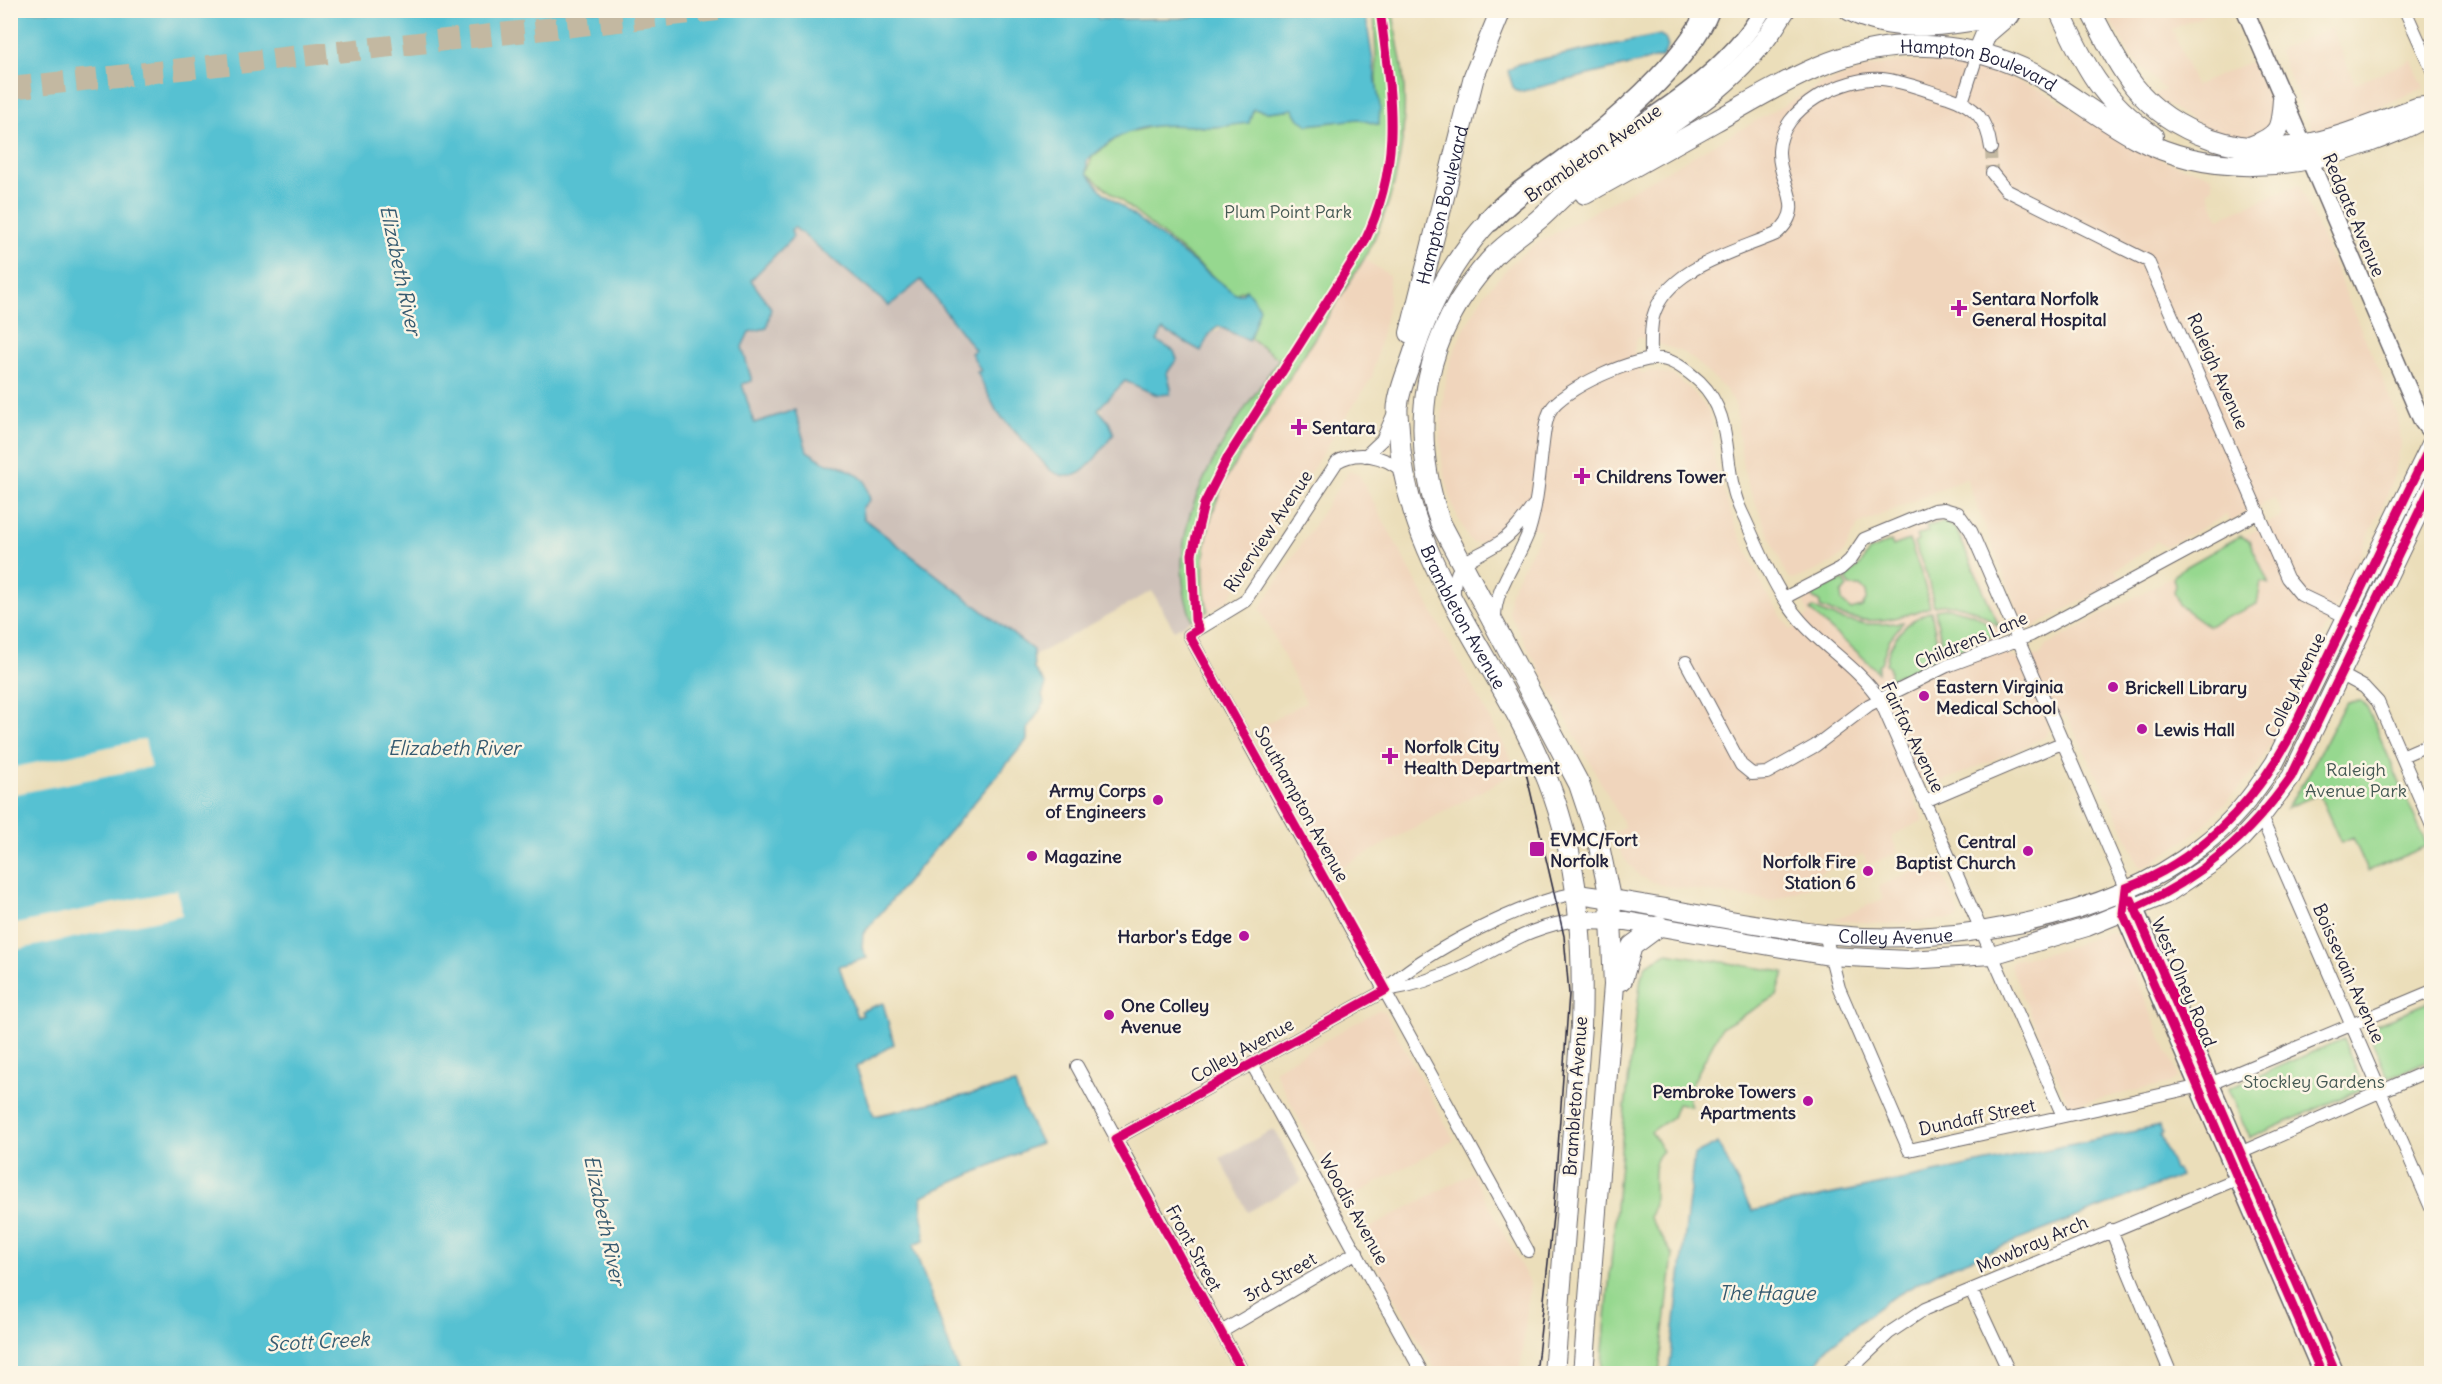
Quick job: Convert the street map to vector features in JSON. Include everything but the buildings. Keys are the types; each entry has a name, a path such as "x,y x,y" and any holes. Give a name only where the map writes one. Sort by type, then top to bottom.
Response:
{"highway":[{"path":"1490,220 1509,200 1563,162 1647,90 1683,52 1700,28 1707,10"}],"main road":[{"name":"Hampton Boulevard","path":"1398,404 1402,365 1468,99 1482,52 1501,10"},
{"name":"Brambleton Avenue","path":"1583,1374 1614,985 1613,919 1610,898 1598,841 1579,784 1440,522 1427,478 1422,438 1427,383 1439,341 1461,297 1494,256 1573,188 1730,80 1758,50 1785,10"},
{"path":"1849,10 1875,22 1938,26 2011,12"},
{"path":"2059,10 2088,70 2107,98 2154,137 2201,159"},
{"path":"2075,10 2120,64"},
{"name":"Hampton Boulevard","path":"2090,10 2120,64 2147,100 2177,123 2213,140 2250,147 2307,153 2417,108 2432,106"},
{"path":"1978,53 1986,34 2011,12"},
{"name":"Hampton Boulevard","path":"1538,220 1776,86 1821,64 1856,53 1893,47 1932,46 1978,53 2040,77 2147,144 2201,159 2261,166 2307,153 2389,135 2432,113"},
{"path":"2250,147 2267,140 2277,132 2282,120 2283,99"},
{"name":"Brambleton Avenue","path":"1490,220 1465,249 1429,312 1398,404 1402,471 1413,516 1454,601 1518,718 1548,779 1564,829 1578,894 1581,920 1581,1026 1554,1374"},
{"name":"Colley Avenue","path":"1578,894 1825,934 1887,937 1982,931 2071,911 2154,877 2201,847 2221,829 2252,795 2287,742 2432,442"},
{"name":"Colley Avenue","path":"1581,920 1613,919 1829,956 1908,960 1992,955 2087,927 2164,895 2200,872 2238,842 2261,817 2305,752 2432,485"},
{"path":"1610,1042 1630,950 1659,926"}],"street":[{"name":"Brambleton Avenue","path":"1490,220 1544,188 1696,84 1736,48 1764,10"},
{"name":"Redgate Avenue","path":"2245,10 2422,421 2432,434"},
{"path":"2405,10 2432,70"},
{"path":"1962,102 1978,53"},
{"path":"1495,626 1495,604 1525,543 1536,503 1546,420 1556,402 1581,386 1651,358 1653,318 1662,297 1673,285 1693,270 1776,234 1786,225 1791,214 1792,203 1780,173 1778,152 1785,127 1805,105 1830,91 1865,80 1881,79 1962,102 1982,117 1989,133 1991,148"},
{"name":"Raleigh Avenue","path":"1992,173 2006,190 2148,261 2287,578 2294,588 2312,601 2365,626"},
{"name":"Fairfax Avenue","path":"1651,358 1663,359 1681,367 1699,381 1720,408 1734,492 1784,598 1811,632 1846,660 1880,700 2064,1116"},
{"path":"1365,456 1388,431 1398,404"},
{"name":"Riverview Avenue","path":"1194,632 1245,601 1337,462 1365,456 1392,462 1402,471"},
{"path":"1454,601 1455,577 1467,559 1498,544 1515,530 1536,503"},
{"name":"West Olney Road","path":"1784,598 1840,569 1850,560 1864,539 1934,510 1944,509 1958,513 1971,531 2020,639 2126,888 2129,910 2204,1086 2336,1374"},
{"name":"Childrens Lane","path":"1686,662 1740,765 1752,774 1767,773 1815,746 1864,708 1947,666 2020,639 2157,569 2259,512"},
{"name":"Southampton Avenue","path":"1194,632 1528,1251"},
{"path":"2342,675 2364,687 2378,702 2432,826"},
{"path":"1925,801 2064,742"},
{"path":"2402,756 2432,743"},
{"name":"Boissevain Avenue","path":"2261,817 2432,1209"},
{"name":"Colley Avenue","path":"1115,1139 1386,990 1402,973 1512,912 1547,898 1578,894"},
{"name":"Colley Avenue","path":"1386,990 1409,987 1448,972 1540,928 1581,920"},
{"name":"Dundaff Street","path":"1825,934 1839,988 1909,1150 2204,1086"},
{"path":"2204,1086 2432,991"},
{"name":"Woodis Avenue","path":"1252,1064 1423,1374"},
{"name":"Front Street","path":"1077,1066 1244,1374"},
{"path":"2234,1155 2432,1069"},
{"name":"West Olney Road","path":"2244,1176 2322,1374"},
{"name":"Mowbray Arch","path":"1846,1374 1889,1333 1925,1309 2244,1176"},
{"path":"2111,1230 2171,1374"},
{"name":"3rd Street","path":"1221,1332 1357,1252"},
{"path":"1971,1290 2010,1374"}],"shaded area":[{"path":"2105,11 2215,11 2172,29 2195,86 2252,61 2275,114 2275,124 2250,139 2209,129 2162,102 2154,95 2165,90 2130,55"},
{"path":"2331,28 2355,84 2412,60 2424,88 2314,134 2278,50"},
{"path":"1901,62 1953,62 1988,69 2043,91 2133,147 2168,162 2212,176 2213,186 2208,192 2219,218 2299,184 2398,416 2401,443 2395,472 2386,498 2279,729 2254,772 2201,829 2144,867 2139,865 2115,810 2066,715 2046,724 2049,729 2046,736 2024,747 1941,782 1928,777 1908,786 1924,820 1891,836 1898,852 1869,865 1863,854 1808,878 1811,886 1772,901 1661,885 1641,877 1625,860 1612,835 1625,827 1509,613 1510,592 1542,530 1512,524 1479,543 1473,543 1468,538 1453,507 1443,469 1440,438 1444,390 1450,362 1461,335 1484,294 1512,263 1534,245 1824,83 1869,67","holes":["1638,337 1691,357 1727,391 1735,404 1743,468 1748,485 1786,574 1790,578 1796,579 1831,564 1843,554 1858,525 1966,478 2024,626 2031,628 2121,579 2115,570 2152,547 2156,541 2166,547 2226,515 2230,522 2274,498 2283,515 2046,646 2040,655 2018,659 2007,654 1999,637 2003,631 2003,625 1960,531 1952,523 1939,519 1870,548 1861,563 1848,577 1808,595 1804,604 1809,614 1791,630 1766,593 1732,518 1714,460 1712,422 1705,406 1689,388 1672,375 1652,371 1641,374 1634,349"]},
{"path":"794,227 886,303 903,295 921,280 975,350 974,357 997,412 1077,476 1113,434 1100,407 1125,381 1170,394 1167,373 1177,359 1174,351 1157,341 1164,330 1209,335 1223,328 1248,337 1279,359 1217,452 1192,508 1182,572 1192,620 1174,630 1152,591 1034,656 1034,669 1033,650 863,518 862,508 837,464 826,463 754,423 742,384 750,382 742,347 749,332 751,280 779,253"},
{"name":"Sentara","path":"1364,259 1389,275 1389,300 1372,377 1228,600 1208,611 1204,592 1204,554 1209,522 1224,482"},
{"path":"1349,471 1359,475 1518,771 1333,872 1255,730 1306,702 1260,608"},
{"path":"1937,861 1959,913 1957,919 1886,924 1833,920 1883,899 1879,886"},
{"path":"2110,932 2117,935 2177,1073 2177,1078 2169,1083 2072,1105 2068,1103 2010,965 2015,960 2061,950"},
{"path":"1378,1010 1384,1011 1454,1140 1342,1202 1274,1070"},
{"path":"1274,1129 1302,1181 1248,1212 1220,1158"},
{"path":"1472,1173 1530,1283 1520,1373 1437,1373 1359,1234"}],"green space":[{"name":"Plum Point Park","path":"1374,11 1393,11 1403,74 1404,123 1392,192 1364,259 1224,482 1212,513 1204,561 1208,611 1192,620 1183,584 1183,549 1190,515 1203,481 1220,449 1279,359 1248,337 1246,289 1235,294 1087,173 1092,157 1122,134 1166,123 1205,127 1253,109 1268,112 1293,109 1306,121 1313,123 1355,119 1379,125"},
{"path":"1945,522 1956,529 2000,628 1978,612 1962,606 1934,606 1927,575 1914,543 1918,541 1916,536 1928,531 1926,526"},
{"path":"2240,536 2249,540 2269,584 2261,582 2257,604 2208,626 2179,605 2174,591 2175,573"},
{"path":"1909,540 1922,575 1930,607 1901,617 1862,620 1849,618 1820,607 1820,603 1813,598 1813,593 1844,580 1847,587 1841,594 1842,602 1851,610 1862,607 1867,599 1866,592 1860,586 1850,586 1846,578 1861,564 1869,551 1891,541 1893,546"},
{"path":"1813,608 1835,617 1868,624 1903,622 1889,640 1881,663 1878,665 1878,673 1810,610"},
{"path":"1948,608 1977,616 1992,629 1995,635 1950,654 1948,649 1943,651 1935,610"},
{"path":"1931,611 1940,657 1917,670 1915,668 1909,670 1910,674 1902,677 1900,674 1894,677 1895,680 1891,682 1889,666 1886,664 1891,646 1907,625"},
{"name":"Raleigh Avenue Park","path":"2361,701 2367,707 2427,846 2368,871 2353,838 2341,843 2319,794 2286,808 2307,777 2343,707 2347,702"},
{"path":"1667,953 1784,972 1777,996 1721,1028 1687,1094 1691,1106 1677,1104 1672,1117 1651,1132 1663,1151 1657,1158 1655,1166 1653,1210 1649,1217 1673,1255 1659,1373 1601,1373 1625,1107 1641,977 1646,965"},
{"name":"Stockley Gardens","path":"2431,1001 2431,1059 2388,1078 2367,1029"},
{"name":"Stockley Gardens","path":"2343,1039 2364,1088 2250,1138 2228,1089"}],"water":[{"name":"Elizabeth River","path":"1091,10 1099,19 1180,18 1248,10 1365,11 1380,106 1379,125 1358,119 1308,125 1299,119 1293,109 1268,112 1253,109 1249,123 1212,127 1157,126 1129,132 1102,148 1087,161 1087,173 1103,192 1235,294 1242,294 1246,289 1260,308 1249,341 1218,326 1209,335 1201,351 1163,330 1157,341 1174,351 1177,359 1167,373 1171,388 1170,394 1157,395 1125,381 1098,409 1109,422 1114,434 1087,467 1071,476 1050,470 997,412 977,372 981,371 971,353 975,350 921,280 889,306 794,227 791,230 793,237 751,280 771,308 767,328 749,332 742,347 752,381 742,384 754,423 795,410 807,451 826,463 837,464 855,473 865,481 870,500 862,508 863,518 1033,650 1034,669 1046,685 1042,696 1045,702 1027,730 1027,740 863,934 862,948 867,958 839,966 857,1017 863,1015 861,1011 883,1003 894,1044 856,1067 874,1116 1015,1084 1022,1105 1041,1143 922,1196 924,1241 913,1245 959,1373 11,1373 10,11"},
{"path":"1660,35 1665,38 1668,47 1662,57 1519,92 1513,87 1508,71 1518,64"},
{"name":"The Hague","path":"2160,1126 2162,1133 2160,1136 2174,1169 2177,1169 2180,1176 1936,1273 1887,1301 1829,1346 1810,1373 1669,1373 1694,1155 1718,1143 1752,1211"}],"pier":[{"path":"145,739 151,767 11,795 11,768"},
{"path":"177,890 182,915 11,951 11,925"}],"tunnel":[{"path":"10,88 718,10"},
{"path":"1991,148 1992,173"}],"tram line":[{"path":"1524,764 1564,936 1569,994 1553,1216 1536,1374"}],"cycle path":[{"path":"1244,1374 1115,1139 1386,990 1189,635 1199,629 1195,620 1192,554 1204,504 1228,457 1364,243 1377,213 1390,156 1391,128 1388,71 1380,10"},
{"path":"2126,888 2152,877 2198,848 2239,810 2272,766 2287,742 2432,442"},
{"path":"2135,908 2181,883 2222,853 2258,818 2291,777 2432,485"},
{"path":"2126,888 2123,913 2322,1374"},
{"path":"2131,899 2336,1374"}],"place":[{"name":"Sentara Norfolk General Hospital","path":"1959,308"},
{"name":"Sentara","path":"1299,427"},
{"name":"Childrens Tower","path":"1582,476"},
{"name":"Brickell Library","path":"2113,687"},
{"name":"Eastern Virginia Medical School","path":"1924,696"},
{"name":"Lewis Hall","path":"2142,729"},
{"name":"Norfolk City Health Department","path":"1390,756"},
{"name":"Army Corps of Engineers","path":"1158,800"},
{"name":"EVMC/Fort Norfolk","path":"1537,849"},
{"name":"Central Baptist Church","path":"2028,851"},
{"name":"Magazine","path":"1032,856"},
{"name":"Norfolk Fire Station 6","path":"1868,871"},
{"name":"Harbor's Edge","path":"1244,936"},
{"name":"One Colley Avenue","path":"1109,1015"},
{"name":"Pembroke Towers Apartments","path":"1808,1101"}],"water label":[{"name":"Scott Creek","path":"318,1341"}]}
